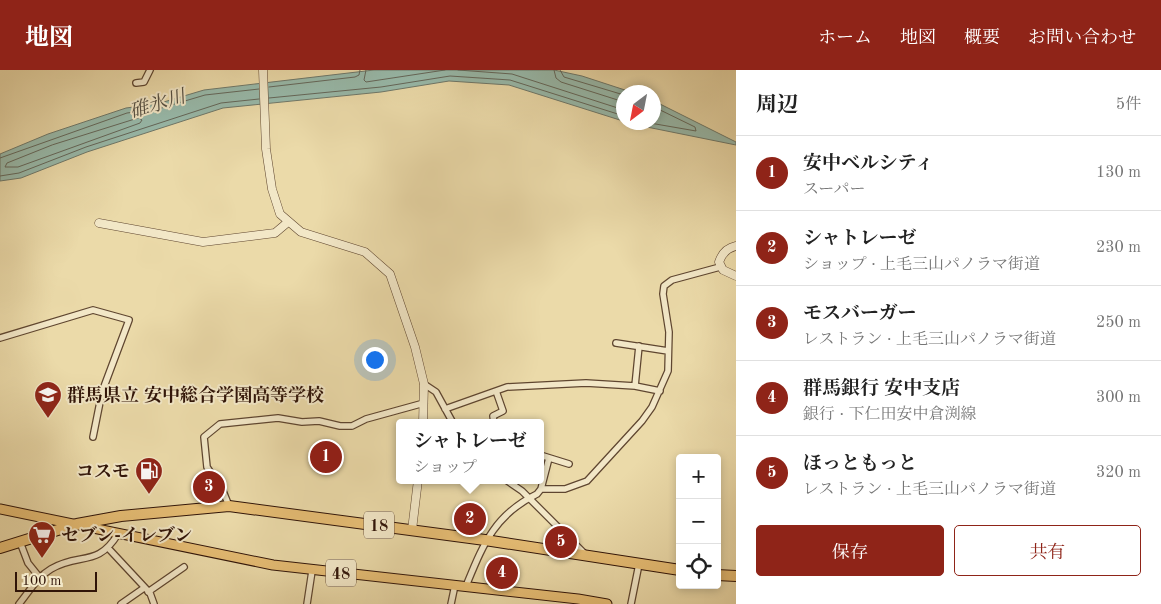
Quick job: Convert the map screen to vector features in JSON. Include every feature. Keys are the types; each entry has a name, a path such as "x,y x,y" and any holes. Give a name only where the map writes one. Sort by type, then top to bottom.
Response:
{"highway":[{"name":"18","path":"0,548 77,524 130,515 229,506 485,540 676,569"},
{"path":"721,575 736,576"}],"main road":[{"name":"48","path":"0,509 118,534 312,571 466,586 607,604"}],"street":[{"path":"136,84 144,82 150,70"},
{"path":"263,70 264,117 272,189 280,214 301,232 314,238 365,252 390,274 415,347 424,384 423,419"},
{"path":"99,223 203,242 275,233 288,222"},
{"path":"720,267 724,252 729,247 736,246"},
{"path":"541,489 565,489 587,481 642,421 660,391 668,371 669,332 663,294 667,282 720,267 736,276"},
{"path":"0,338 93,310 129,320 102,392 93,437"},
{"path":"616,343 668,350"},
{"path":"635,386 639,346"},
{"path":"446,409 507,387 586,383 635,386 660,391"},
{"path":"424,384 436,392 451,419"},
{"path":"493,419 493,416 503,412 496,391"},
{"path":"229,506 223,492 207,467 204,437 220,424 278,418 302,422 319,420 340,426 352,426 366,419 424,403"},
{"path":"544,456 569,464"},
{"path":"544,477 549,458"},
{"path":"412,530 418,484"},
{"path":"511,484 530,498 582,549 587,557"},
{"path":"466,586 485,540 497,522 537,494 542,484"},
{"path":"20,604 40,578 50,570 64,563 101,554 109,549 118,534"},
{"path":"20,542 28,563 40,578"},
{"path":"109,549 146,590 154,604"},
{"path":"631,604 639,564"},
{"path":"121,604 184,567"},
{"path":"307,604 312,571"},
{"path":"451,604 455,585"}],"water":[{"path":"374,70 554,70 582,76 616,87 616,119 509,85 449,81 381,92 223,108 87,152 21,178 0,181 0,154 48,134 126,108 157,104 204,90"},
{"path":"661,104 736,142 736,145 661,130"}],"place":[{"name":"群馬県立 安中総合学園高等学校","path":"48,419"},
{"name":"安中ベルシティ","path":"326,457"},
{"name":"モスバーガー","path":"209,487"},
{"name":"コスモ","path":"149,495"},
{"name":"シャトレーゼ","path":"470,519"},
{"name":"ほっともっと","path":"561,542"},
{"name":"セブン-イレブン","path":"42,559"},
{"name":"群馬銀行 安中支店","path":"502,573"}],"water label":[{"name":"碓氷川","path":"157,103"}]}
